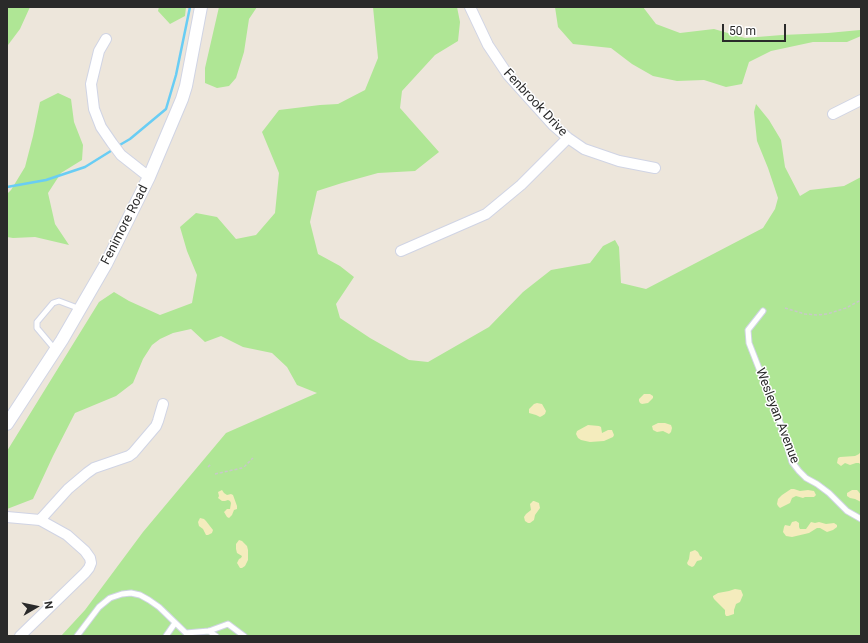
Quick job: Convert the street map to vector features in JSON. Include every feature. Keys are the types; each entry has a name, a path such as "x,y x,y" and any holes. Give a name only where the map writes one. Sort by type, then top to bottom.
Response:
{"street":[{"name":"Fenimore Road","path":"7,424 56,349 106,264 149,177 177,112 186,86 201,7"},
{"name":"Fenbrook Drive","path":"470,7 488,45 508,75 553,125 584,149 619,161 655,168"},
{"path":"106,39 99,51 91,84 94,109 101,127 112,144 121,154 149,177"},
{"path":"833,114 861,100"},
{"path":"401,251 486,214 521,185 568,138"},
{"path":"40,520 68,489 87,473 94,468 133,453 156,426 163,404"},
{"path":"7,517 40,520 67,535 85,552 92,563 85,573 20,636"}],"lane":[{"path":"56,349 52,347 37,328 37,322 53,303 59,301 79,310"},
{"name":"Wesleyan Avenue","path":"763,310 748,330 749,343 781,425 792,462 806,478 818,484 847,511 861,519"},
{"path":"77,636 99,607 110,598 131,593 145,597 159,607 187,634 208,631 228,624 244,636"},
{"path":"166,636 175,623"},
{"path":"208,631 216,636"}],"path":[{"path":"785,308 805,314 827,314 846,308 861,300"},
{"path":"215,474 242,468 246,466 252,458"},
{"path":"208,467 211,464"}],"green space":[{"path":"7,7 30,7 20,29 8,45 7,44"},
{"path":"159,7 186,7 185,16 170,24 158,11"},
{"path":"219,7 257,7 249,19 244,52 236,78 229,86 217,88 205,83 205,68"},
{"path":"373,7 457,7 460,22 458,41 435,55 402,91 400,108 439,152 415,171 378,173 317,191 310,222 318,254 340,266 354,277 336,304 340,318 370,338 409,360 428,362 489,327 523,292 551,270 590,263 603,246 615,240 619,247 621,283 646,289 763,228 775,209 778,198 757,141 754,112 756,104 769,120 781,140 785,167 800,196 810,190 844,186 861,177 861,636 61,636 85,610 143,532 226,433 317,393 297,385 287,367 272,353 243,347 221,336 205,342 191,329 173,333 160,339 152,345 143,359 133,383 116,396 75,413 33,499 7,509 7,451 99,302 114,292 129,301 160,315 192,303 197,275 187,251 180,227 196,213 217,217 236,239 256,235 275,213 279,173 262,132 279,110 338,104 365,90 378,58"},
{"path":"555,7 643,7 656,24 680,33 714,29 745,38 860,30 861,36 847,42 813,42 771,51 749,62 742,84 726,87 704,80 677,81 653,76 632,64 611,48 573,44 558,27"},
{"path":"58,93 71,99 74,122 83,145 82,160 61,173 48,193 55,224 69,245 35,237 7,237 7,194 25,167 40,102"}],"sand":[{"path":"644,394 650,394 653,398 648,403 642,404 640,403 639,399"},
{"path":"537,403 542,404 546,411 545,414 540,417 529,413 529,409"},
{"path":"658,423 671,425 671,432 669,434 663,431 657,432 653,430 652,426"},
{"path":"588,425 601,427 602,433 612,430 614,435 613,437 604,441 590,442 581,440 576,434 577,431"},
{"path":"861,451 861,465 859,463 850,465 845,463 841,466 837,463 838,458 840,457 855,456"},
{"path":"791,489 800,491 814,491 816,495 814,497 803,498 796,496 792,498 790,503 780,508 777,504 778,499"},
{"path":"222,490 227,495 233,495 237,506 237,509 234,510 229,518 224,512 227,509 230,509 230,501 222,501 218,498 218,492"},
{"path":"852,490 857,490 861,495 861,502 847,496 847,493"},
{"path":"533,501 539,503 540,508 535,515 534,520 528,523 525,521 524,517 531,510 530,504"},
{"path":"200,518 206,521 213,530 212,533 206,535 203,529 199,526 198,522"},
{"path":"796,521 799,523 800,529 806,529 811,522 826,524 834,523 837,527 827,532 817,528 809,533 792,537 786,536 783,532 785,525 790,526 792,522"},
{"path":"239,540 247,546 248,550 248,560 242,568 240,568 237,563 242,556 237,553 236,549 236,544"},
{"path":"695,550 702,557 702,559 697,561 692,567 687,563 690,552"},
{"path":"735,589 741,590 743,595 740,602 736,604 734,614 726,616 725,610 713,596 718,593"}],"waterway":[{"path":"118,146 130,139 166,109 176,75 190,7"},
{"path":"7,187 46,180 85,167 114,149"}]}
